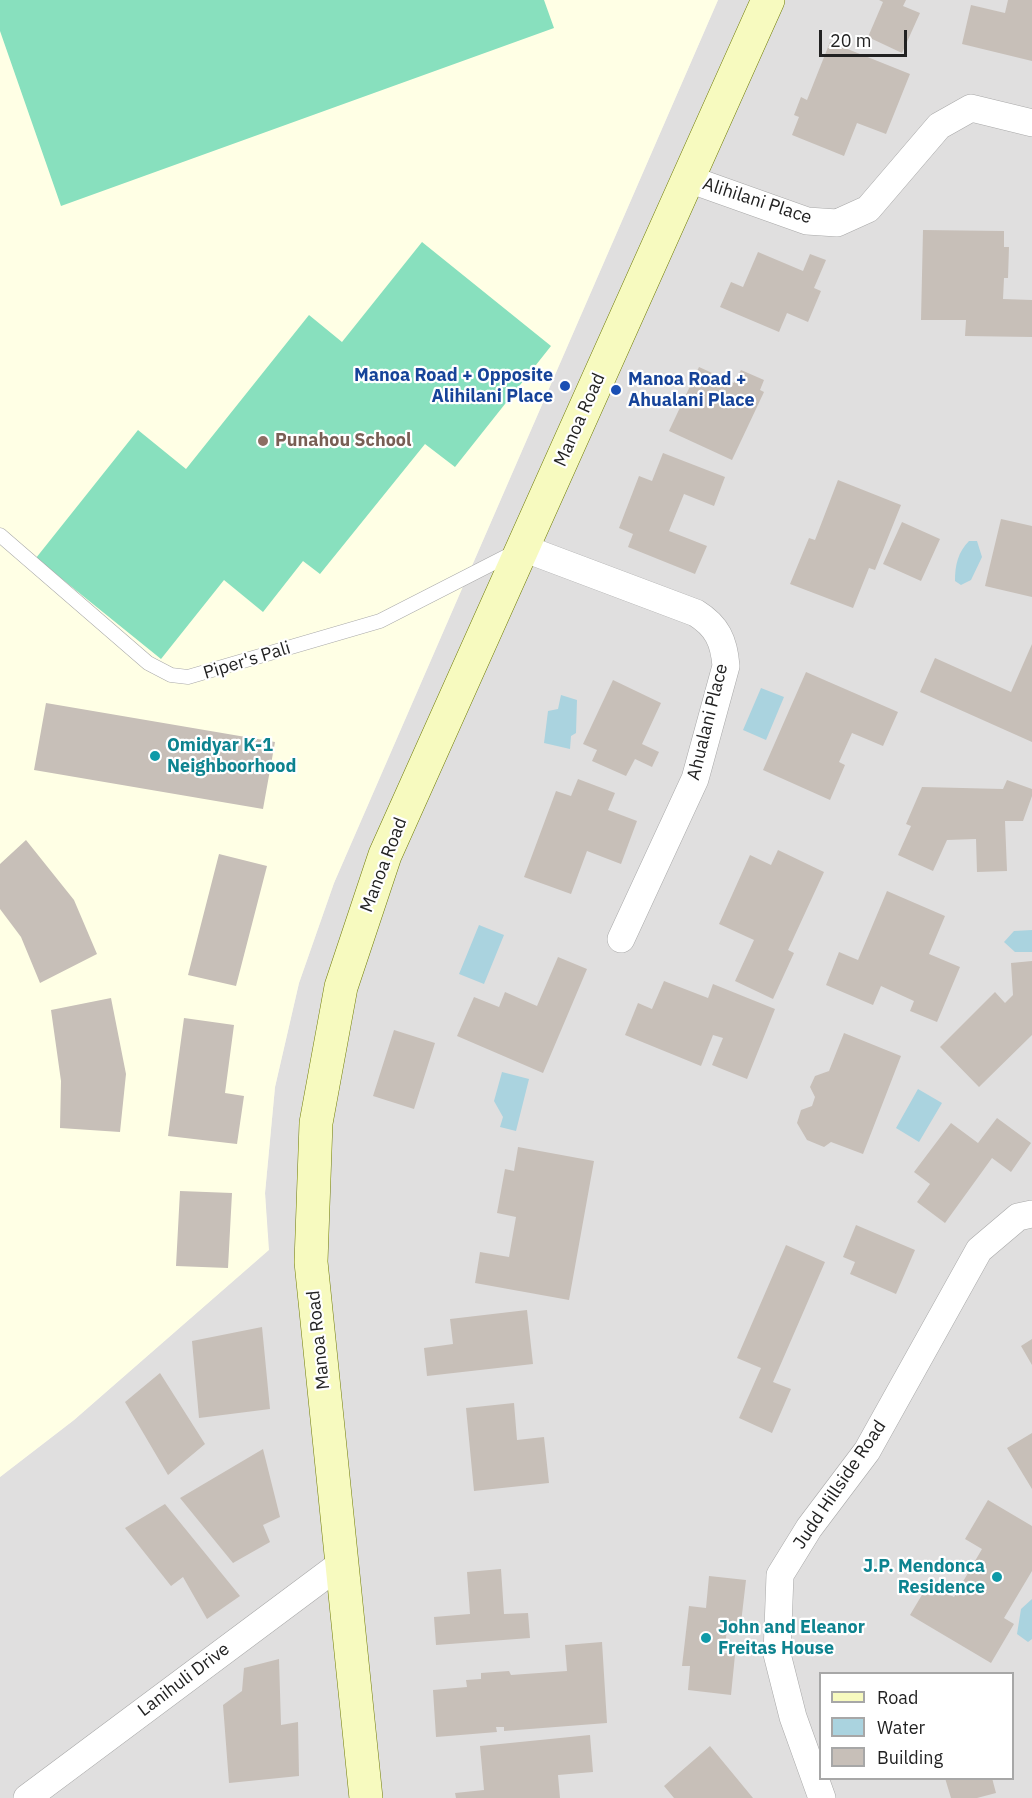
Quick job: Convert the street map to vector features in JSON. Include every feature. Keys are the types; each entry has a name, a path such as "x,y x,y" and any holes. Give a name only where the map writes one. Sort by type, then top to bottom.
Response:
{"main road":[{"name":"Manoa Road","path":"366,1798 311,1262 318,1112 341,987 385,855 686,178 768,0"}],"street":[{"name":"Alihilani Place","path":"686,178 807,221 837,223 868,209 939,126 964,111 971,108 1032,123"},
{"name":"Ahualani Place","path":"523,548 696,613 710,622 724,650 726,666 695,779 621,939"},
{"name":"Judd Hillside Road","path":"822,1798 793,1717 777,1654 780,1575 809,1528 867,1451 979,1250 1018,1217 1032,1214"},
{"name":"Lanihuli Drive","path":"27,1798 342,1563"}],"lane":[{"name":"Piper's Pali","path":"0,535 148,663 171,675 188,677 380,621 523,548"}],"shaded area":[{"name":"Punahou School","path":"0,0 718,0 334,883 299,983 275,1087 265,1193 269,1250 74,1420 0,1477"},
{"path":"718,0 1032,0 1032,1798 0,1798 0,1477 74,1420 268,1250 265,1193 275,1087 299,983 334,883"}],"green space":[{"path":"0,0 544,0 554,28 61,206 0,31"},
{"path":"422,242 551,346 455,467 425,444 320,574 303,561 263,612 224,580 161,659 36,558 138,430 186,469 309,315 342,342"}],"water":[{"path":"969,541 977,541 982,557 971,580 961,585 955,581 957,564 962,550"},
{"path":"761,688 784,697 766,740 743,730"},
{"path":"561,695 577,700 576,733 571,736 570,749 544,743 548,711 558,709"},
{"path":"479,925 504,935 484,984 459,974"},
{"path":"1032,930 1032,952 1015,952 1004,942 1014,931"},
{"path":"502,1072 529,1079 516,1131 500,1127 503,1117 494,1101"},
{"path":"918,1089 942,1103 919,1142 896,1128"},
{"path":"1032,1599 1032,1639 1028,1642 1017,1634 1021,1609"}],"building":[{"path":"879,0 906,0 903,6 920,13 902,53 868,37 883,2"},
{"path":"1008,0 1032,0 1032,61 962,44 971,5 1005,13"},
{"path":"830,42 910,74 886,134 857,123 844,156 792,135 799,117 794,115 801,97 807,100"},
{"path":"923,230 1004,231 1004,247 1009,247 1008,278 1004,278 1003,299 1032,300 1032,337 965,336 966,320 921,320"},
{"path":"758,252 803,271 810,254 826,260 814,288 821,291 808,322 787,313 779,332 720,307 731,282 743,287"},
{"path":"699,367 734,383 741,370 764,380 760,390 764,392 732,460 669,431"},
{"path":"663,453 725,477 714,506 684,494 669,531 707,546 695,574 628,547 633,534 619,528 639,476 652,481"},
{"path":"838,480 901,505 875,570 869,568 853,608 790,584 809,538 815,540"},
{"path":"1001,519 1032,526 1032,597 985,586"},
{"path":"902,522 940,539 921,581 883,564"},
{"path":"1032,644 1032,742 920,692 935,658 1011,692"},
{"path":"806,672 898,712 883,746 852,733 839,762 845,765 830,800 763,770"},
{"path":"613,680 661,703 642,744 659,752 652,767 635,759 626,776 592,761 597,750 583,744"},
{"name":"Omidyar K-1 Neighboorhood","path":"46,703 275,742 263,809 34,770"},
{"path":"578,779 615,793 608,810 637,821 621,864 587,851 571,894 524,877 556,791 571,796"},
{"path":"1007,780 1032,789 1032,796 1023,821 1005,821 1007,871 977,872 976,839 947,840 933,871 898,855 911,826 906,824 922,787 1003,789"},
{"path":"26,840 74,900 97,954 40,983 21,937 0,909 0,864"},
{"path":"778,850 824,872 788,950 794,953 773,999 735,981 754,940 719,924 750,855 771,865"},
{"path":"219,854 267,866 236,986 188,975"},
{"path":"887,891 945,916 929,954 960,967 937,1022 910,1011 914,1001 881,986 873,1005 826,985 839,952 858,960"},
{"path":"558,957 587,969 543,1073 457,1036 474,997 499,1007 505,992 537,1006"},
{"path":"1032,961 1032,1035 979,1087 940,1047 995,992 1005,1003 1013,995 1011,963"},
{"path":"664,981 708,998 713,984 775,1009 747,1079 712,1065 723,1038 713,1035 701,1066 625,1035 638,1003 652,1009"},
{"path":"111,998 126,1074 120,1132 60,1128 61,1081 51,1010"},
{"path":"184,1018 234,1025 225,1093 244,1096 237,1144 168,1136"},
{"path":"394,1030 435,1043 414,1109 373,1096"},
{"path":"844,1033 901,1056 863,1154 831,1142 824,1147 807,1140 797,1123 801,1110 812,1106 815,1097 810,1087 815,1076 829,1071"},
{"path":"997,1118 1031,1143 1011,1172 992,1158 945,1223 917,1202 930,1184 914,1172 951,1123 978,1143"},
{"path":"518,1147 594,1161 569,1300 475,1283 480,1252 509,1257 516,1217 497,1213 505,1169 514,1171"},
{"path":"180,1191 232,1193 228,1268 176,1266"},
{"path":"856,1225 915,1250 896,1294 850,1274 855,1262 843,1257"},
{"path":"786,1245 825,1262 773,1382 791,1389 772,1433 739,1418 761,1368 737,1358"},
{"path":"527,1310 533,1364 427,1376 424,1348 453,1344 450,1319"},
{"path":"262,1327 270,1409 199,1418 192,1341"},
{"path":"1032,1339 1032,1365 1021,1346"},
{"path":"160,1373 205,1444 168,1475 125,1402"},
{"path":"514,1403 517,1440 544,1437 549,1483 474,1491 466,1408"},
{"path":"1032,1433 1032,1489 1007,1448"},
{"path":"263,1449 280,1517 263,1525 270,1542 233,1563 180,1498"},
{"name":"J.P. Mendonca Residence","path":"988,1500 1032,1526 1032,1571 1004,1618 1014,1624 991,1663 910,1615 929,1583 954,1597 982,1549 965,1539"},
{"path":"165,1504 240,1596 207,1619 183,1577 171,1586 125,1528"},
{"path":"501,1569 504,1614 528,1613 530,1638 436,1645 434,1617 470,1614 467,1572"},
{"name":"John and Eleanor Freitas House","path":"709,1576 746,1580 741,1623 728,1622 724,1653 735,1655 731,1695 688,1690 690,1666 682,1666 689,1606 706,1608"},
{"path":"602,1642 607,1723 504,1731 504,1727 496,1727 497,1732 436,1737 433,1690 467,1687 466,1680 481,1679 481,1673 509,1671 511,1675 567,1671 565,1645"},
{"path":"279,1659 281,1725 298,1722 299,1776 229,1783 223,1705 242,1691 244,1668"},
{"path":"590,1735 593,1772 558,1775 560,1798 456,1798 455,1793 484,1790 480,1746"},
{"path":"710,1746 753,1798 674,1798 664,1786"},
{"path":"946,1780 993,1780 996,1793 977,1798 951,1798"}],"place":[{"name":"Manoa Road + Opposite Alihilani Place","path":"565,386"},
{"name":"Manoa Road + Ahualani Place","path":"616,390"},
{"name":"Punahou School","path":"263,441"},
{"name":"Omidyar K-1 Neighboorhood","path":"155,756"},
{"name":"J.P. Mendonca Residence","path":"997,1577"},
{"name":"John and Eleanor Freitas House","path":"706,1638"}]}
